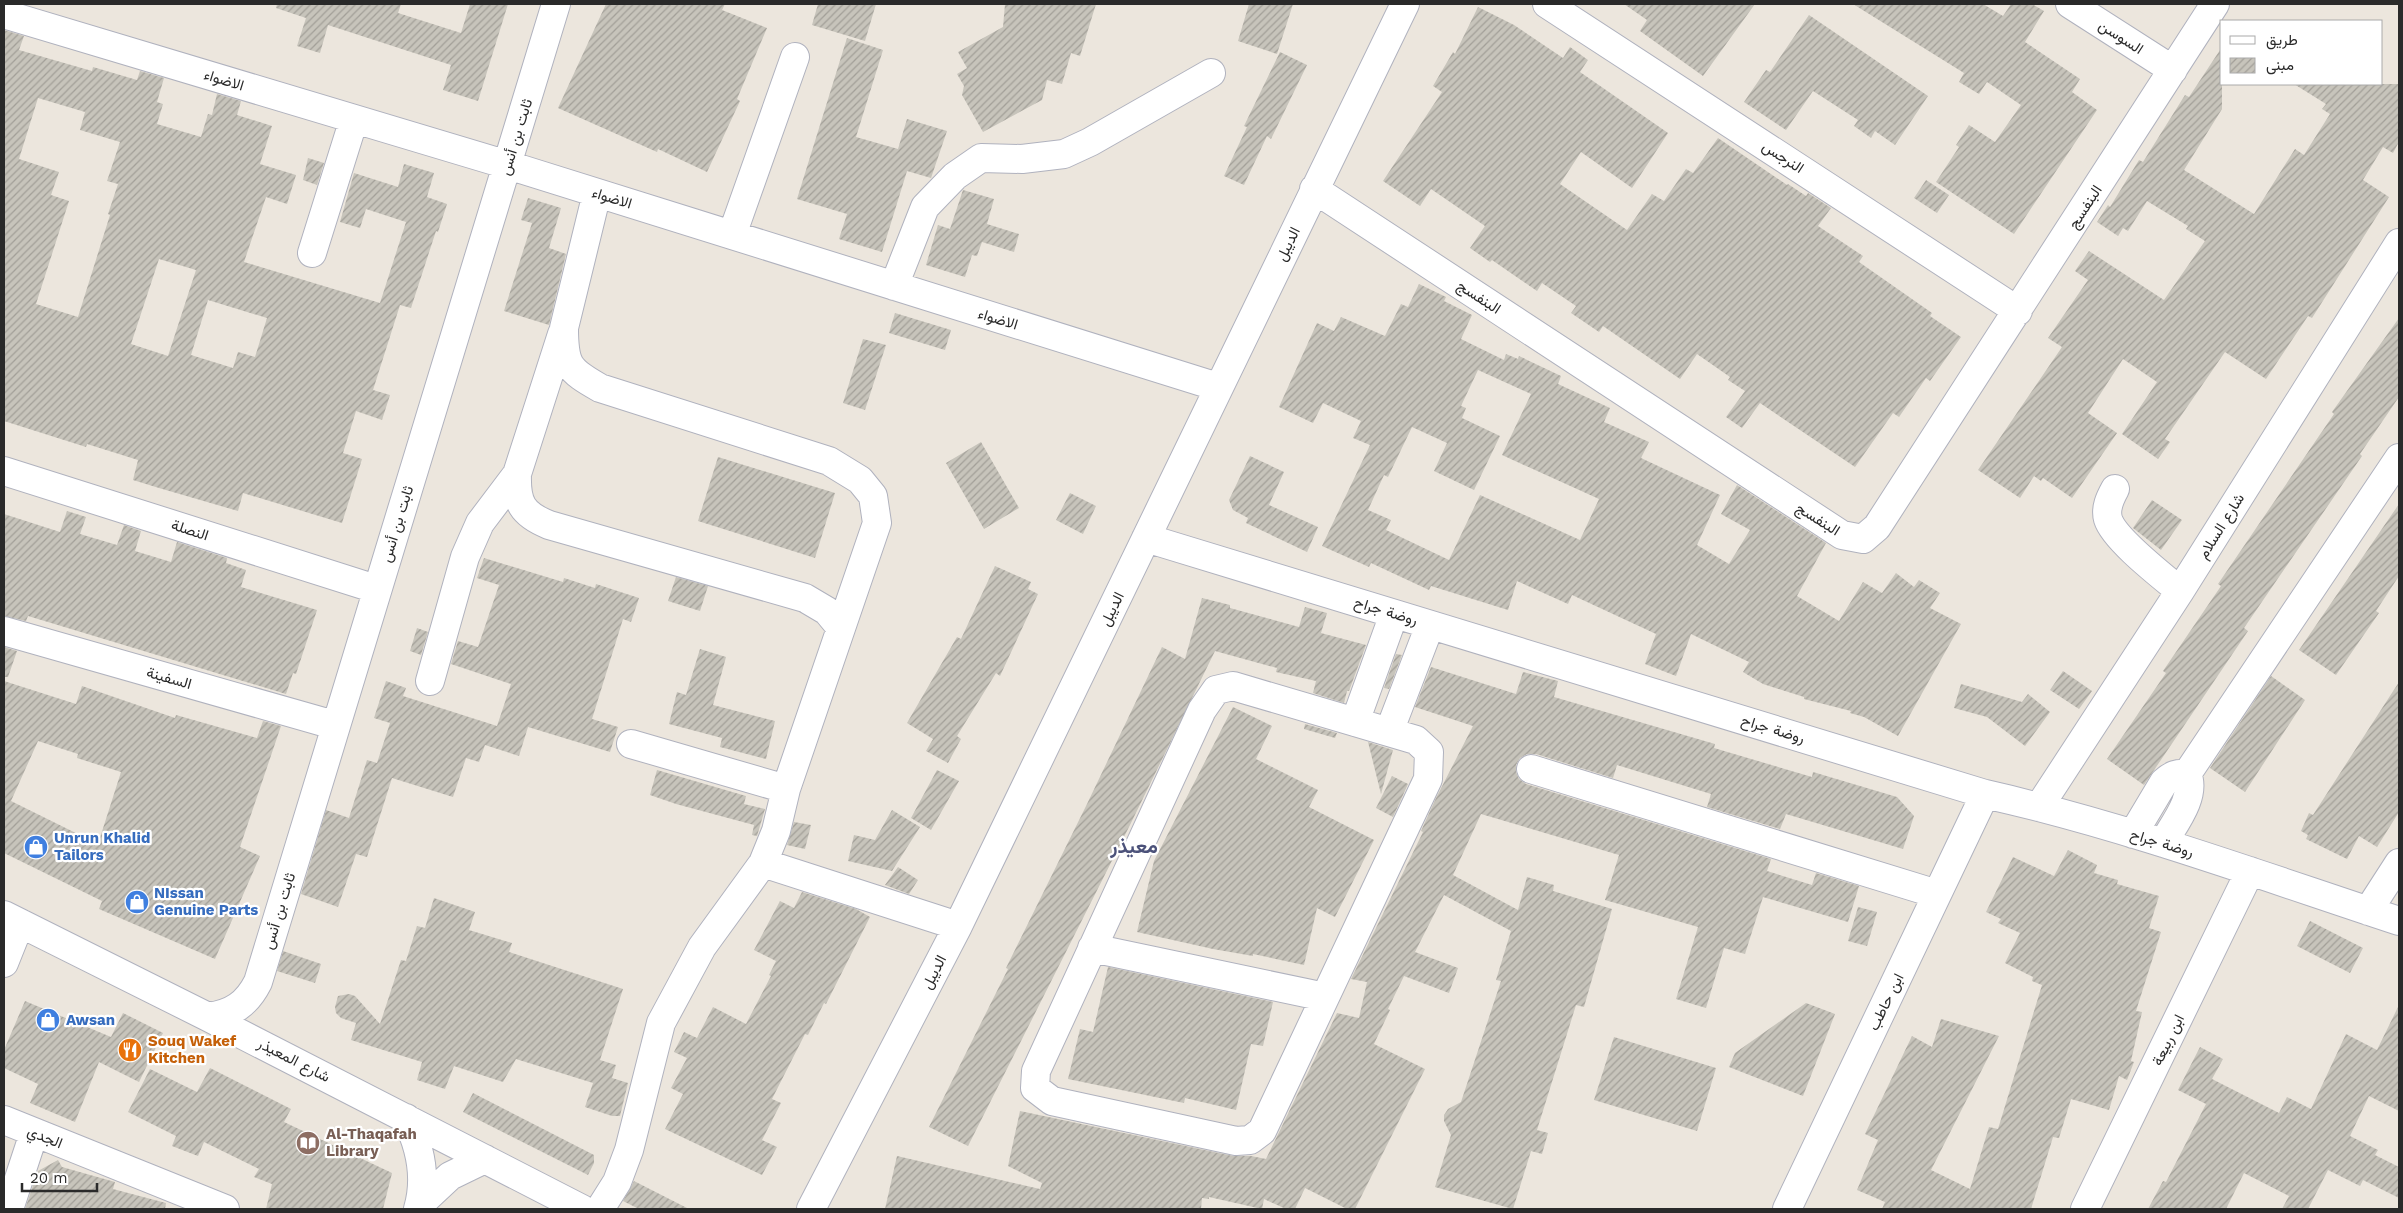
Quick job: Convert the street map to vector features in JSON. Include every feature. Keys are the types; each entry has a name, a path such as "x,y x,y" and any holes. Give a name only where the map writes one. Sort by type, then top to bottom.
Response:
{"street":[{"name":"ثابت بن أنس","path":"208,1017 233,1011 244,1004 258,982 334,724 508,165 556,4"},
{"name":"الديبل","path":"811,1209 958,926 1404,4"},
{"name":"النرجس","path":"1547,4 2018,311"},
{"name":"السوسن","path":"2070,4 2173,70"},
{"name":"البنفسج","path":"1314,190 1842,535 1863,538 1877,527 2216,4"},
{"name":"الاضواء","path":"4,14 508,165 1218,388"},
{"path":"732,235 796,57"},
{"path":"894,286 925,207 955,176 981,158 1022,159 1064,154 1090,142 1211,73"},
{"path":"312,254 354,119"},
{"path":"597,193 564,328 517,474 516,494 523,508 534,519 549,525 805,598 827,611 841,628"},
{"name":"شارع السلام","path":"2039,806 2180,591 2399,243"},
{"path":"564,328 564,349 569,365 578,376 600,388 829,461 860,480 873,496 877,522 786,789 776,831 763,863 702,947 661,1023 629,1150 617,1182 600,1209"},
{"path":"2187,774 2399,458"},
{"name":"النصلة","path":"4,471 376,589"},
{"path":"430,681 464,557 480,523 517,474"},
{"path":"2115,489 2108,504 2108,519 2128,546 2180,591"},
{"name":"روضة جراح","path":"1146,538 1985,794 2039,806 2163,843 2399,921"},
{"path":"1355,722 1394,614"},
{"path":"1389,732 1430,624"},
{"name":"السفينة","path":"4,631 334,724"},
{"path":"1233,686 1355,722 1416,740 1429,752 1428,779 1262,1131 1250,1140 1236,1141 1052,1101 1035,1088 1036,1071 1202,710 1216,690 1233,686"},
{"path":"631,744 786,789"},
{"path":"1532,769 1937,894"},
{"path":"2133,834 2164,782 2170,776 2179,773 2187,774"},
{"path":"2163,843 2189,794 2190,784 2187,774"},
{"name":"ابن حاطب","path":"1787,1209 1985,794"},
{"path":"763,863 958,926"},
{"path":"2368,911 2399,863"},
{"name":"ابن ربيعة","path":"2085,1209 2250,871"},
{"path":"4,963 12,919"},
{"name":"شارع المعيذر","path":"12,919 208,1017 582,1209"},
{"path":"1092,948 1325,997"},
{"path":"406,1118 414,1133 422,1168 419,1207"},
{"name":"الجدي","path":"4,1120 225,1209"},
{"path":"9,1209 34,1133"},
{"path":"419,1207 450,1176 485,1159"}],"building":[{"path":"277,4 401,4 398,13 461,33 470,4 508,4 478,101 443,90 451,65 328,25 320,53 297,46 306,18 276,8"},
{"path":"606,4 725,4 722,10 767,28 737,99 740,101 707,172 658,149 657,152 558,108"},
{"path":"818,4 876,4 865,41 812,25"},
{"path":"1005,4 1096,4 1080,56 1071,53 1062,84 1047,80 1042,100 983,132 962,95 964,86 957,74 967,68 958,52 1003,27"},
{"path":"1249,4 1293,4 1277,54 1238,41"},
{"path":"1624,4 1755,4 1703,76 1640,31 1647,20"},
{"path":"1853,4 1983,4 2003,16 2011,4 2032,4 2044,11 2025,42 2080,79 2072,92 2097,110 2014,234 1936,182 1959,147 1956,145 1969,125 1995,142 2021,105 1987,82 1979,94 1959,82 1964,73"},
{"path":"1478,7 1514,25 1563,58 1570,47 1588,60 1580,72 1668,133 1632,188 1581,152 1560,184 1627,230 1652,194 1664,201 1686,169 1693,173 1718,138 1787,185 1806,196 1808,193 1831,208 1818,226 1863,256 1859,262 1932,313 1930,316 1961,337 1930,381 1926,378 1899,417 1893,413 1855,467 1760,403 1742,428 1726,417 1745,391 1728,380 1730,377 1697,354 1680,379 1603,326 1599,332 1571,313 1576,306 1542,283 1537,291 1492,260 1490,262 1470,248 1485,226 1431,189 1420,206 1383,181 1442,92 1433,86 1453,52 1455,54"},
{"path":"1809,15 1928,96 1895,145 1875,131 1871,138 1854,126 1858,120 1813,91 1786,130 1744,102 1766,70 1770,72"},
{"path":"4,30 24,36 19,50 92,71 93,67 137,80 140,71 164,78 157,102 163,104 157,124 201,137 208,114 212,115 217,94 241,101 237,115 272,126 260,164 296,175 287,204 266,197 244,262 380,303 406,222 366,209 360,228 340,222 354,173 398,187 404,164 434,173 427,197 447,204 438,232 436,231 411,308 400,305 373,390 390,395 382,420 356,411 343,453 362,459 342,523 243,493 238,511 159,488 133,480 138,460 87,444 86,447 4,421","holes":["38,98 85,112 80,130 120,142 107,181 118,184 78,317 36,304 69,201 51,195 59,172 19,159","159,259 196,270 168,356 131,344","208,300 267,318 255,357 238,352 233,368 191,355"]},
{"path":"847,38 883,50 856,137 898,149 907,119 947,131 931,178 907,171 882,252 839,239 847,214 797,199"},
{"path":"2220,50 2222,109 2184,170 2254,214 2295,149 2304,155 2330,114 2322,109 2326,104 2296,85 2399,84 2399,142 2393,153 2383,147 2363,180 2389,197 2312,318 2308,316 2266,379 2225,352 2165,439 2170,442 2158,459 2122,434 2157,382 2123,359 2088,413 2117,433 2072,498 2043,478 2041,481 2034,476 2020,498 1978,470 2062,347 2048,338 2088,280 2075,271 2089,251 2164,300 2205,241 2186,229 2188,226 2147,201 2128,231 2123,228 2118,236 2097,222 2108,205 2110,207 2139,160 2143,162 2185,95 2189,97"},
{"path":"1280,52 1307,65 1271,139 1267,136 1244,185 1224,176 1247,127 1244,126"},
{"path":"308,158 324,163 317,185 303,180"},
{"path":"1926,180 1949,195 1937,213 1914,198"},
{"path":"963,190 994,199 987,224 1019,234 1014,252 982,242 977,256 972,255 965,277 926,265 938,225 950,229"},
{"path":"528,198 561,208 549,248 566,254 549,325 504,311 532,223 521,220"},
{"path":"1419,284 1446,297 1444,301 1472,315 1461,339 1504,360 1506,354 1518,359 1519,356 1561,376 1558,384 1610,408 1604,422 1649,442 1641,458 1720,495 1697,545 1729,564 1750,530 1721,514 1737,485 1826,543 1797,596 1839,621 1863,582 1882,593 1896,573 1914,587 1919,580 1940,593 1930,608 1961,624 1898,736 1864,717 1850,713 1851,711 1804,699 1804,697 1763,684 1743,672 1749,662 1691,634 1676,676 1645,664 1656,634 1572,595 1568,604 1517,581 1508,610 1431,586 1429,590 1371,563 1369,567 1322,546 1370,445 1353,438 1361,421 1323,403 1313,423 1279,407 1317,323 1334,331 1341,317 1385,336 1401,304 1408,307","holes":["1478,370 1531,394 1502,455 1599,499 1580,540 1480,495 1449,560 1386,530 1391,520 1368,510 1384,475 1388,477 1412,427 1447,443 1434,471 1474,490 1500,436 1462,418 1466,408 1461,406"]},
{"path":"895,313 951,330 945,350 889,333"},
{"path":"2399,318 2399,397 2360,454 2362,456 2244,628 2248,631 2144,785 2107,759 2166,673 2163,671 2221,586 2218,584 2334,414 2332,412"},
{"path":"863,339 886,345 865,410 843,403"},
{"path":"981,442 1019,508 984,529 946,463"},
{"path":"1250,456 1284,472 1269,505 1318,527 1307,552 1246,523 1248,518 1233,510 1229,500"},
{"path":"718,457 835,493 815,558 698,521"},
{"path":"1070,493 1096,506 1083,534 1056,520"},
{"path":"2152,500 2182,520 2161,550 2133,528"},
{"path":"2399,504 2399,576 2376,611 2379,613 2336,675 2299,650"},
{"path":"67,511 86,517 80,534 117,545 124,525 141,531 135,551 171,562 177,542 227,558 226,563 246,570 241,587 317,610 296,674 293,673 286,694 28,616 26,621 4,616 4,514 60,532"},
{"path":"484,558 563,582 564,578 595,588 596,584 639,598 631,622 623,619 592,719 618,727 610,752 528,727 519,756 485,745 479,762 466,758 453,797 392,778 367,857 356,854 338,907 301,894 326,810 349,818 367,760 377,763 390,723 374,718 386,681 406,688 403,696 497,726 511,684 451,664 458,641 478,647 499,585 477,578"},
{"path":"995,566 1031,582 1028,589 1038,594 1000,676 996,673 957,736 961,739 948,763 926,751 933,739 907,723 957,637 961,639"},
{"path":"676,577 708,586 700,611 668,601"},
{"path":"1202,598 1230,605 1230,608 1299,627 1305,607 1327,613 1321,633 1366,645 1344,703 1313,693 1316,681 1276,672 1277,668 1215,651 1130,825 968,1146 929,1127 1008,969 1006,968 1162,647 1185,659"},
{"path":"417,628 428,632 421,655 410,651"},
{"path":"4,647 17,651 8,677 4,677"},
{"path":"700,649 726,657 713,705 775,721 766,759 720,747 722,738 669,724 677,692 686,695"},
{"path":"1396,654 1402,655 1389,689 1384,688"},
{"path":"1431,667 1516,694 1523,672 1558,681 1554,697 1715,744 1714,748 1812,777 1813,772 1897,797 1914,816 1903,849 1786,814 1780,829 1707,807 1711,794 1617,765 1613,778 1536,754 1527,754 1520,758 1516,765 1519,779 1526,784 1771,859 1767,871 1812,885 1816,873 1859,886 1848,922 1763,897 1745,954 1724,948 1706,1008 1676,999 1698,927 1605,900 1619,855 1481,814 1453,875 1518,910 1527,877 1554,885 1553,891 1612,909 1584,1007 1576,1005 1537,1130 1548,1133 1542,1154 1531,1151 1513,1209 1435,1187 1451,1135 1444,1121 1444,1115 1448,1109 1461,1102 1501,981 1496,980 1511,931 1444,895 1415,952 1458,968 1449,993 1404,976 1388,1009 1390,1010 1374,1044 1425,1069 1355,1209 1347,1209 1305,1188 1295,1209 1286,1209 1264,1199 1262,1209 1209,1197 1209,1199 1202,1198 1201,1209 885,1209 897,1156 1040,1189 1042,1183 1008,1166 1020,1111 1233,1156 1251,1156 1266,1159 1337,1013 1359,1018 1367,982 1351,979 1423,832 1421,831 1436,798 1473,726 1415,707"},
{"path":"2063,671 2092,691 2079,709 2050,690"},
{"path":"2271,676 2305,700 2245,792 2210,768"},
{"path":"4,681 76,704 82,686 175,718 176,715 257,738 263,721 281,726 240,847 260,856 215,959 99,909 102,901 4,853","holes":["38,741 78,754 77,758 121,772 98,844 11,801"]},
{"path":"2399,682 2399,812 2377,847 2359,836 2347,859 2306,839 2308,835 2301,831 2309,813 2313,815"},
{"path":"1961,684 2022,702 2028,694 2050,712 2025,746 1987,717 1954,708"},
{"path":"1233,707 1272,726 1256,759 1318,790 1309,807 1374,840 1335,917 1317,908 1304,965 1253,954 1253,956 1213,949 1137,932 1154,861"},
{"path":"1305,724 1337,733 1335,738 1304,729"},
{"path":"1368,742 1393,750 1381,794"},
{"path":"657,770 746,796 744,804 765,809 757,836 752,835 754,825 650,795"},
{"path":"937,770 959,781 931,830 911,818"},
{"path":"1392,776 1408,784 1393,817 1376,808"},
{"path":"892,810 920,827 892,871 848,861 854,835 875,840"},
{"path":"794,822 811,825 805,849 787,845"},
{"path":"2068,850 2097,865 2094,873 2118,880 2117,884 2159,896 2149,928 2161,932 2136,1011 2142,1012 2131,1061 2134,1062 2127,1080 2119,1076 2109,1110 2071,1099 2059,1138 2053,1137 2031,1209 1882,1209 1885,1202 1857,1190 1878,1140 1865,1134 1912,1036 1932,1047 1941,1019 1999,1036 1931,1170 1970,1189 1989,1127 1998,1129 2042,985 2032,981 2033,977 2005,963 2020,933 1998,923 2001,919 1986,912 2013,857 2054,876"},
{"path":"898,867 918,880 909,894 885,885"},
{"path":"802,892 856,909 870,917 826,1004 824,1003 808,1035 805,1034 772,1099 781,1103 762,1140 777,1147 762,1175 665,1129 683,1094 671,1088 687,1058 674,1052 684,1032 697,1038 713,1007 746,1024 771,976 769,975 776,961 754,950 780,901 794,908"},
{"path":"434,898 475,912 469,930 512,943 509,952 623,989 600,1060 616,1065 612,1078 628,1083 620,1116 612,1116 585,1107 593,1083 516,1059 503,1082 454,1066 445,1089 417,1080 422,1062 351,1040 356,1023 341,1018 336,1013 335,1007 338,996 349,994 355,996 380,1024 401,960 406,961 417,926 425,928"},
{"path":"1858,907 1877,912 1867,946 1848,941"},
{"path":"2310,921 2363,948 2350,973 2297,946"},
{"path":"283,951 321,964 315,983 277,971"},
{"path":"1108,967 1273,1002 1263,1046 1251,1044 1236,1110 1185,1098 1184,1103 1068,1079 1080,1029 1093,1032"},
{"path":"25,1001 111,1037 123,1013 163,1033 139,1082 99,1062 75,1122 30,1103 38,1084 4,1068 4,1050"},
{"path":"1806,1003 1835,1014 1803,1096 1729,1067 1735,1053"},
{"path":"2399,1005 2399,1111 2369,1096 2350,1136 2378,1150 2375,1155 2399,1167 2399,1198 2363,1180 2360,1186 2328,1170 2308,1209 2282,1209 2289,1196 2244,1173 2226,1209 2148,1209 2163,1181 2166,1182 2206,1104 2178,1090 2200,1047 2223,1059 2212,1079 2279,1113 2287,1097 2311,1109 2346,1034 2377,1050"},
{"path":"1614,1037 1716,1068 1697,1131 1594,1100"},
{"path":"210,1068 291,1109 284,1122 392,1173 383,1209 266,1209 272,1184 254,1177 259,1169 204,1142 198,1156 172,1146 176,1136 128,1112 150,1069 197,1092"},
{"path":"473,1093 594,1155 594,1163 588,1175 463,1112"},
{"path":"58,1160 62,1167 115,1182 113,1189 166,1203 165,1209 25,1209 38,1171"},
{"path":"634,1181 689,1209 639,1209 623,1201"}],"place":[{"name":"Unrun Khalid Tailors","path":"36,847"},
{"name":"NIssan Genuine Parts","path":"137,902"},
{"name":"Awsan","path":"48,1020"},
{"name":"Souq Wakef Kitchen","path":"130,1050"},
{"name":"Al-Thaqafah Library","path":"308,1143"}],"district":[{"name":"معيذر","path":"1134,846"}]}
